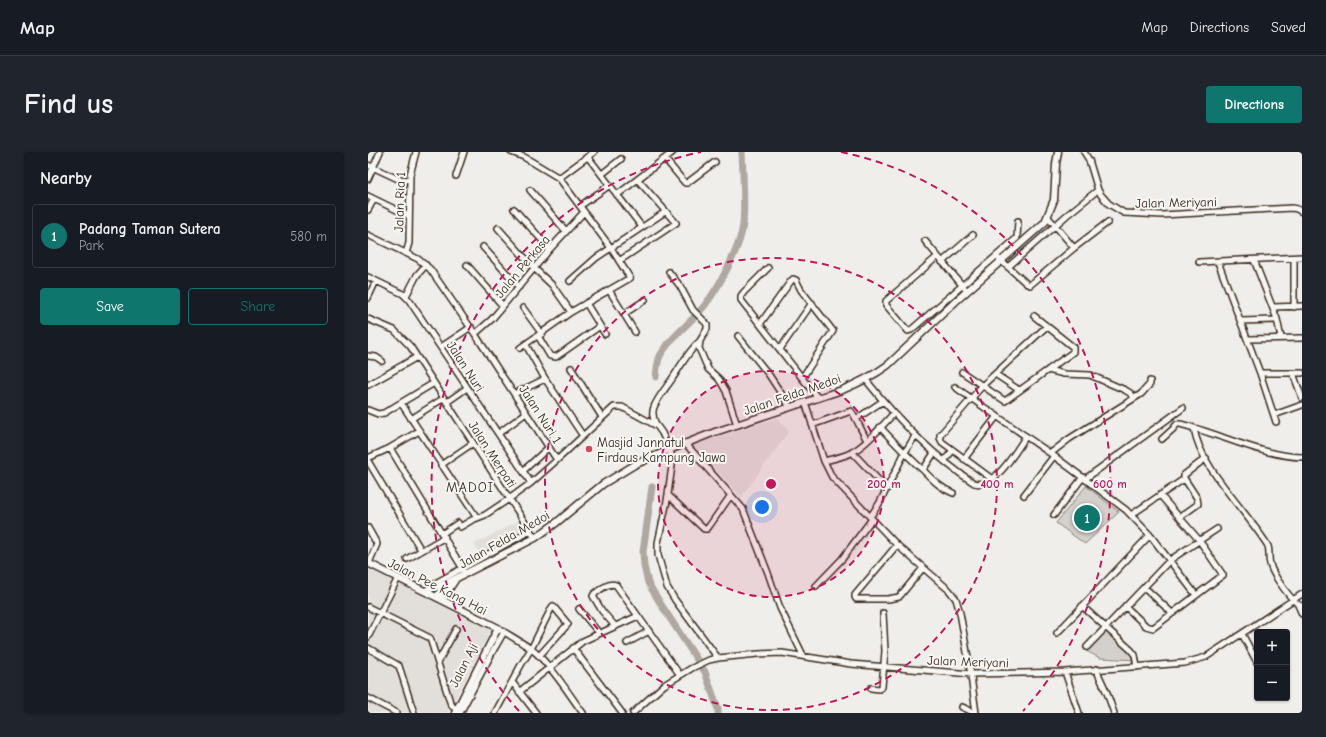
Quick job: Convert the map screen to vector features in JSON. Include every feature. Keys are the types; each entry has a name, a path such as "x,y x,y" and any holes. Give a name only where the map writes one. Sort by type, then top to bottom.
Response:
{"main road":[{"name":"Jalan Felda Medoi","path":"448,586 464,571 535,538 556,523 611,478 636,464 685,443 866,380 888,365 967,291 1041,226 1048,217 1054,200 1058,152"},
{"name":"Jalan Pee Kang Hai","path":"368,563 427,590 439,599 497,627"},
{"path":"427,590 448,586"},
{"path":"439,599 448,586"},
{"path":"448,586 449,603"},
{"name":"Jalan Aji","path":"455,711 491,650 497,627"},
{"name":"Jalan Aji","path":"455,711 497,627"}],"street":[{"name":"Jalan Ria 1","path":"368,180 380,152"},
{"name":"Jalan Ria 1","path":"406,253 409,243 411,169 416,152"},
{"path":"456,176 464,152"},
{"path":"511,152 524,157 558,178 611,248 630,278 571,312 520,348"},
{"path":"558,178 594,152"},
{"path":"617,195 673,152"},
{"name":"Jalan Meriyani","path":"1084,152 1089,160 1098,190 1109,204 1121,212 1128,214 1177,214 1292,208 1301,209"},
{"path":"588,157 642,227"},
{"path":"602,174 621,159"},
{"path":"665,159 687,183 715,162"},
{"path":"368,164 398,179 410,180"},
{"path":"619,261 676,223 638,180"},
{"path":"580,206 610,185"},
{"path":"530,190 566,231"},
{"path":"1008,267 1056,226 1067,214 1098,190"},
{"path":"368,196 409,216"},
{"path":"368,210 374,199"},
{"path":"514,209 550,249"},
{"name":"Jalan Perkasa","path":"476,334 492,319 550,249 584,212"},
{"path":"570,281 596,258 665,212"},
{"path":"1048,217 1074,248"},
{"path":"937,257 886,301 886,305 908,330 911,330 1017,237 1018,221"},
{"path":"996,256 1001,262 1030,285 1108,222"},
{"path":"498,228 534,268 552,285 571,312"},
{"path":"942,262 973,234"},
{"path":"368,235 406,253 426,265 414,280 406,296"},
{"path":"925,241 967,291"},
{"path":"483,247 519,287"},
{"path":"1199,262 1302,257"},
{"path":"1294,258 1294,307"},
{"path":"1254,260 1273,307 1281,338"},
{"path":"1218,262 1260,373 1276,422"},
{"name":"Jalan Nuri 1","path":"407,559 459,525 485,515 532,483 557,460 476,334 426,265"},
{"path":"467,265 503,306"},
{"path":"768,268 744,292 741,297 743,302 817,397"},
{"path":"669,272 680,286 690,306 706,322 707,329 700,341 688,354 654,407 653,417 672,455 668,495 658,543 658,555 667,587 718,658"},
{"name":"Jalan Nuri","path":"368,278 406,296 532,483"},
{"path":"760,324 792,280 796,280 833,332 802,378"},
{"path":"368,298 376,281"},
{"path":"609,290 635,332"},
{"path":"624,314 645,300"},
{"path":"586,303 605,334"},
{"path":"780,349 812,304"},
{"path":"1273,307 1302,306"},
{"path":"523,308 540,335 550,356 556,357 600,326"},
{"path":"962,372 983,385 1004,401 1072,353 1074,350 1073,347 1034,316"},
{"name":"Jalan Merpati","path":"368,319 391,328 407,342 535,538"},
{"path":"1241,322 1277,319"},
{"path":"992,479 941,440 940,435 983,385 1047,326"},
{"path":"441,347 471,327"},
{"path":"738,336 769,375 790,407"},
{"path":"1247,339 1302,338"},
{"path":"700,341 699,348 708,369 722,383 737,425"},
{"path":"526,345 545,378 583,436"},
{"path":"368,356 376,357 382,361"},
{"path":"368,385 417,357"},
{"path":"571,368 602,417"},
{"path":"1048,370 1064,374 1090,375 1125,390 1135,398"},
{"path":"1260,373 1302,373"},
{"path":"1294,373 1302,398"},
{"path":"995,374 1019,390"},
{"path":"514,394 545,378"},
{"path":"866,380 915,436 944,461 974,483 982,483 992,479 1004,467 1026,436"},
{"path":"1024,495 1053,455 1090,426 1146,390 1150,381"},
{"path":"368,410 378,414 384,413 434,383"},
{"path":"955,387 1053,455 1131,515 1150,534 1196,595"},
{"path":"411,419 467,388"},
{"path":"856,419 883,401"},
{"path":"805,402 824,461 832,477 897,545 949,590 956,599 971,674 976,713"},
{"path":"401,404 477,518"},
{"path":"1274,415 1302,405"},
{"path":"557,460 602,417 618,406 657,426"},
{"path":"1054,515 1084,478 1183,408"},
{"path":"812,425 849,411 852,412 867,440"},
{"path":"824,461 852,452 867,440 894,412"},
{"path":"498,433 526,413"},
{"path":"964,459 997,416"},
{"path":"1162,440 1177,424 1182,424 1249,447 1291,457 1302,457"},
{"path":"880,427 904,454 940,487 954,493"},
{"path":"1194,428 1197,440 1206,458 1269,547 1269,560 1271,567 1293,600 1300,605 1302,614"},
{"path":"368,458 390,448 419,431"},
{"path":"816,586 842,559 871,518 915,436"},
{"path":"441,465 473,443"},
{"path":"685,443 740,505 744,512 780,608 802,653 802,656"},
{"path":"523,471 549,447"},
{"path":"390,448 444,535 464,571"},
{"path":"944,461 953,450"},
{"path":"852,452 887,490"},
{"path":"922,470 934,453"},
{"path":"1180,517 1198,504 1197,498 1183,476 1186,472 1206,458"},
{"path":"368,461 421,550"},
{"path":"1131,515 1184,479"},
{"path":"668,495 704,529 707,529 730,495"},
{"path":"1126,606 1146,626 1150,628 1159,624 1223,574 1199,540 1160,495"},
{"path":"368,528 376,544 368,563"},
{"path":"1087,647 1170,560 1217,529"},
{"path":"427,590 432,585 464,571 530,531"},
{"path":"1057,633 1150,534"},
{"path":"897,545 856,595 856,599 888,599 899,596 923,568"},
{"path":"368,637 398,578"},
{"path":"615,626 602,611 593,596 613,583 616,584 680,675"},
{"path":"1144,588 1172,613"},
{"name":"Jalan Meriyani","path":"633,713 660,688 680,675 709,660 718,658 775,653 802,656 838,663 971,674 1065,672 1192,662 1206,657 1302,594"},
{"path":"1082,606 1133,653 1136,658 1137,667"},
{"path":"368,607 430,638 450,702 455,711"},
{"path":"495,713 531,649 552,607 555,607 568,624 539,656"},
{"path":"579,609 598,633"},
{"path":"871,688 882,688 884,667 883,613"},
{"path":"519,692 587,638 638,616"},
{"path":"497,627 531,649 539,656 550,668 583,713"},
{"path":"438,662 456,629"},
{"path":"627,643 649,631"},
{"path":"491,650 504,632"},
{"path":"1242,634 1254,656"},
{"path":"368,648 399,666 414,713"},
{"path":"573,648 622,713"},
{"path":"1096,669 1114,713"},
{"path":"1065,672 1079,713"},
{"path":"512,682 536,713"},
{"path":"368,698 397,713"},
{"path":"962,707 976,713"}],"shaded area":[{"path":"777,418 789,431 741,497 693,445"},
{"path":"1086,486 1119,512 1085,544 1056,523"},
{"path":"520,520 526,531 480,555 474,544"},
{"path":"368,566 492,628 448,713 368,713"},
{"path":"1106,627 1131,650 1136,660 1100,658 1084,650"}],"waterway":[{"path":"656,377 658,361 664,349 700,311 711,297 728,267 738,245 744,216 742,152"},
{"path":"652,487 643,552 644,566 648,583 705,672 718,709 718,713"}],"place":[{"name":"Masjid Jannatul Firdaus Kampung Jawa","path":"589,449"},
{"name":"Padang Taman Sutera","path":"1087,518"}],"district":[{"name":"MADOI","path":"470,487"}]}
